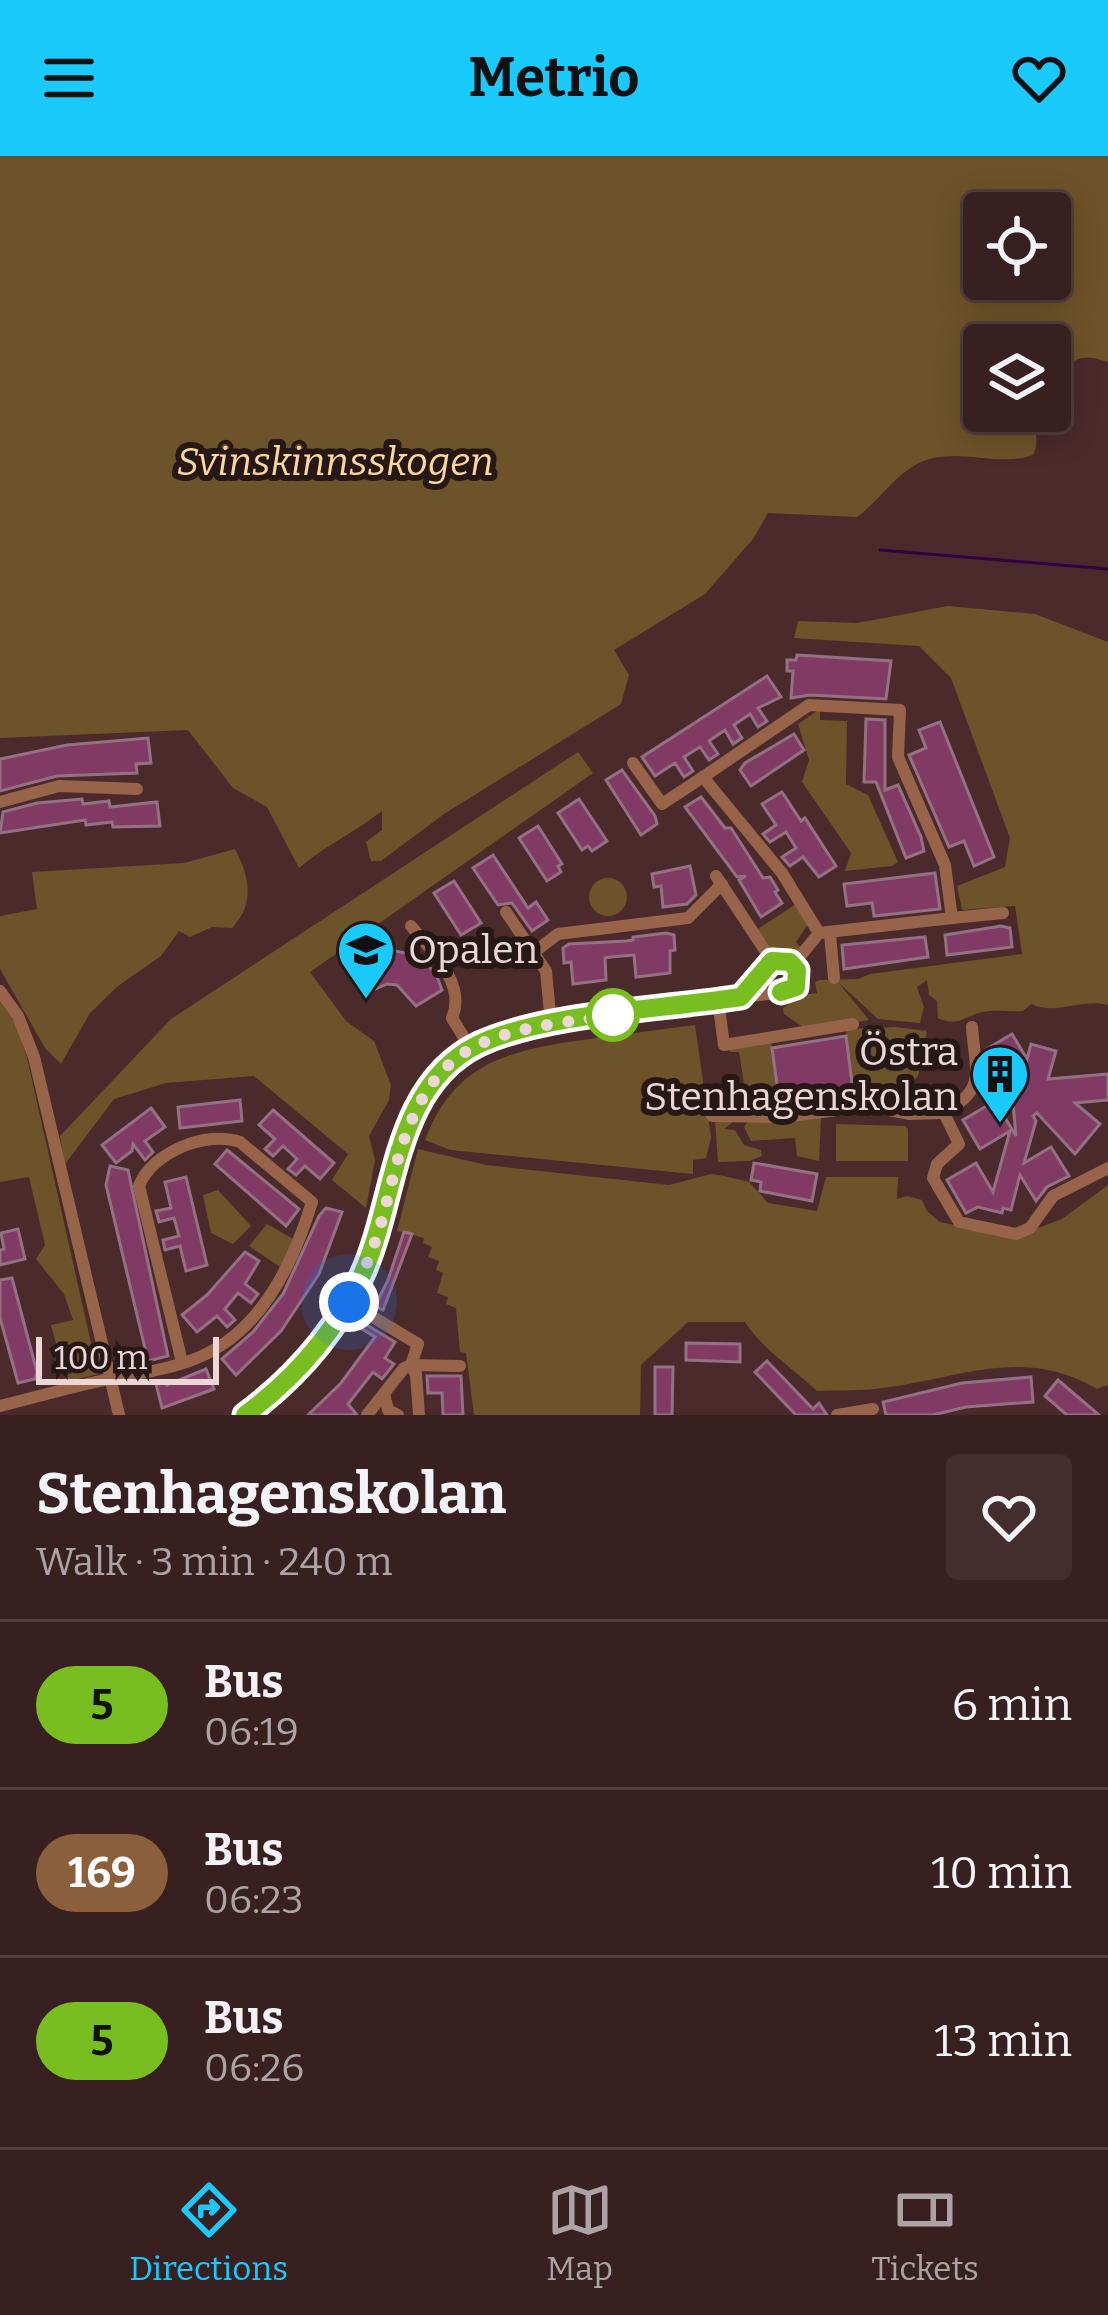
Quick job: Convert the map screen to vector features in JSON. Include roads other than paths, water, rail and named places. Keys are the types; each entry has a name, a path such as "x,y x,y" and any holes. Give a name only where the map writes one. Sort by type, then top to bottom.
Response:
{"street":[{"path":"633,764 662,804 809,705 906,710 898,757 945,865 952,918"},
{"path":"703,777 782,873 824,934 834,978"},
{"path":"0,802 59,786 137,789"},
{"path":"533,952 557,934 688,918 719,880 772,961 793,965"},
{"path":"506,911 546,971 551,1024"},
{"path":"793,965 824,934 1003,914"},
{"path":"411,926 449,977 456,996 452,1018 471,1049"},
{"path":"741,997 772,961"},
{"path":"246,1415 306,1361 349,1302 374,1243 409,1122 441,1074 471,1049 506,1034 551,1024 781,992 796,987 793,965"},
{"path":"0,991 27,1034 34,1057 119,1415"},
{"path":"718,1000 724,1045 853,1024"},
{"path":"712,1116 783,1117 868,1106 910,1114 944,1113 966,1101 976,1084 972,1027"},
{"path":"944,1113 959,1144 937,1164 933,1178 959,1222 1016,1234 1030,1228 1053,1196 1108,1168"},
{"path":"0,1406 182,1363 222,1344 256,1312 288,1263 312,1202 231,1139 190,1144 175,1151 143,1175 139,1186 182,1363"},
{"path":"349,1302 418,1344 411,1365 418,1408 383,1415 384,1394 404,1368 411,1365 460,1366"},
{"path":"837,1415 873,1409"}],"waterway":[{"path":"880,550 1108,569"}],"place":[{"name":"Opalen","path":"366,1001"},
{"name":"Östra Stenhagenskolan","path":"1000,1125"}],"park label":[{"name":"Svinskinnsskogen","path":"335,462"}]}
